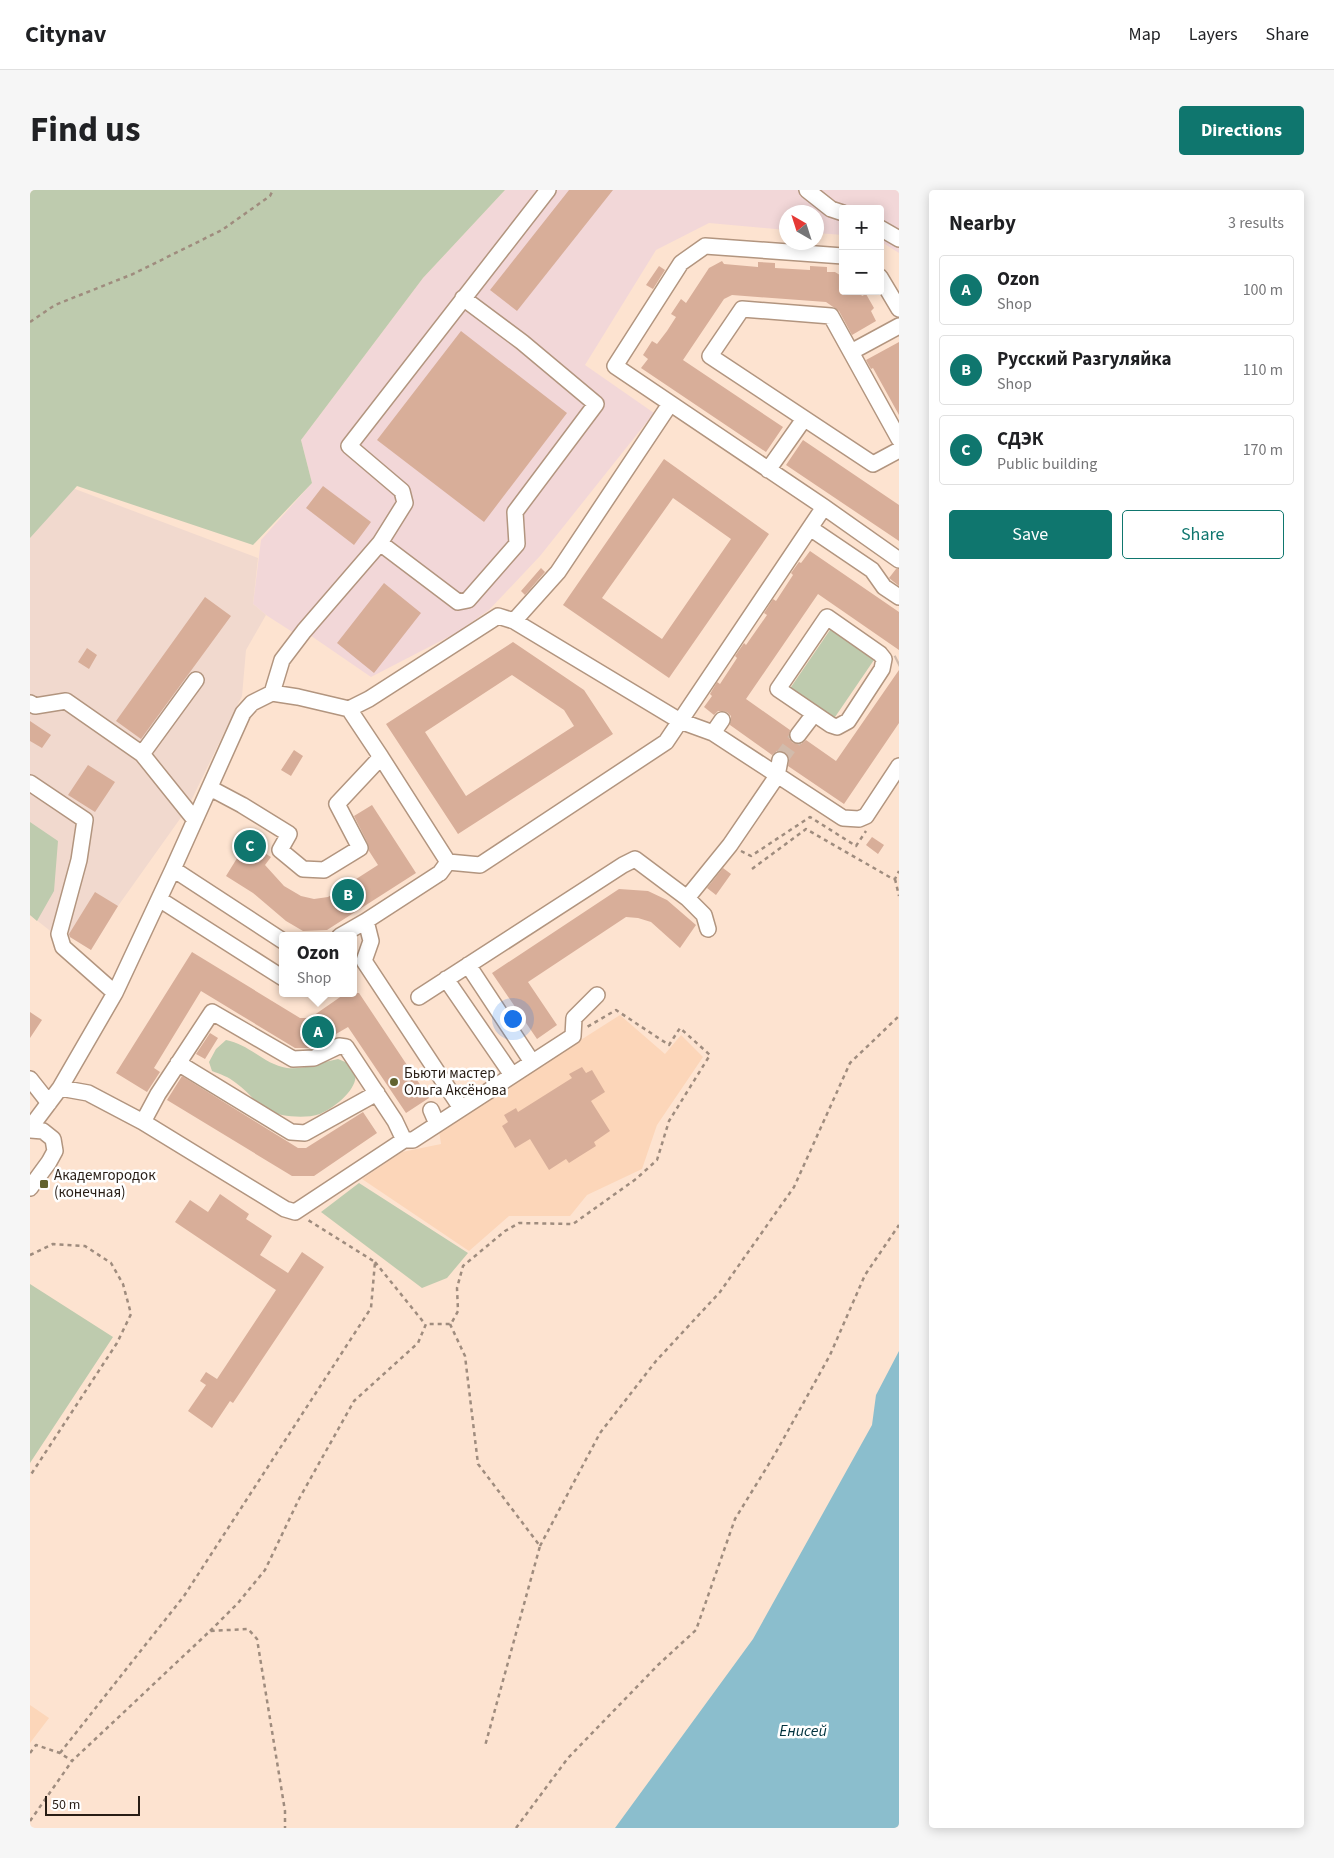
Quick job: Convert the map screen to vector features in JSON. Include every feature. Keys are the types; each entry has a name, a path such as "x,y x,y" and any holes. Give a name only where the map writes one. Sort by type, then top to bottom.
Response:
{"street":[{"path":"272,693 282,660 380,543 405,504 402,491 349,446 548,190"},
{"path":"807,190 831,208 839,211"},
{"path":"884,230 899,239"},
{"path":"839,256 705,246 681,263 615,366 899,560"},
{"path":"884,284 899,309"},
{"path":"380,543 458,602 468,600 517,544 515,512 596,404 522,342 463,298"},
{"path":"899,439 831,316 742,310 710,356 873,464 899,450"},
{"path":"851,352 899,326"},
{"path":"514,621 558,572 670,404"},
{"path":"768,470 804,419"},
{"path":"448,862 480,865 666,742 824,507"},
{"path":"810,528 872,570 884,587 899,597"},
{"path":"349,709 368,699 498,616 514,621 680,721 713,733 843,818 859,819 866,816 899,766"},
{"path":"827,617 880,654 890,664 848,721 843,725 837,727 831,725 814,714 778,689 827,617"},
{"path":"142,754 196,680"},
{"path":"30,1188 49,1162 54,1151 53,1138 43,1131 30,1129 60,1088 115,993 243,713 252,703 272,693 298,696 349,709 448,862"},
{"path":"30,702 35,706 66,701 142,754 195,820"},
{"path":"798,735 814,714"},
{"path":"713,733 722,720"},
{"path":"210,788 289,834 280,850 303,869 324,870 360,848 337,804 381,757"},
{"path":"687,898 730,845 777,776 780,760"},
{"path":"30,783 85,820 79,860 59,934 64,947 115,993"},
{"path":"419,997 635,859 687,898 704,915 708,929"},
{"path":"347,932 440,874 448,862"},
{"path":"173,869 279,938"},
{"path":"158,899 279,975"},
{"path":"366,921 371,941 359,964 461,1108"},
{"path":"468,965 532,1062"},
{"path":"446,979 512,1075"},
{"path":"60,1088 88,1092 143,1122 285,1209 295,1212 404,1140 414,1140 573,1036 574,1018 598,994"},
{"path":"143,1122 178,1063 212,1012 293,1059 314,1058 343,1045 395,1121 404,1140"},
{"path":"178,1063 291,1132 305,1133 377,1093"},
{"path":"30,1079 49,1103"},
{"path":"431,1110 438,1124"}],"path":[{"path":"30,322 54,306 134,274 222,230 270,196 274,190"},
{"path":"752,869 806,829 895,879"},
{"path":"899,871 895,879 899,896"},
{"path":"451,1324 458,1311 457,1288 463,1266 505,1231 519,1223 573,1224 636,1179 657,1160 669,1121 710,1055 680,1028 669,1045 616,1010 573,1036"},
{"path":"485,1746 540,1546 600,1433 656,1361 720,1292 794,1187 850,1063 899,1016"},
{"path":"295,1212 375,1262 426,1324"},
{"path":"516,1828 568,1758 658,1665 696,1630 735,1519 775,1454 830,1354 864,1275 899,1225"},
{"path":"30,1255 53,1244 85,1246 111,1263 123,1284 131,1314 117,1343 30,1476"},
{"path":"60,1753 184,1596 371,1308 375,1262"},
{"path":"426,1324 451,1324"},
{"path":"30,1821 72,1761 210,1631 238,1603 266,1570 299,1499 354,1401 418,1343 426,1324"},
{"path":"451,1324 465,1356 478,1464 540,1546"},
{"path":"210,1631 248,1629 257,1639 285,1811 285,1828"},
{"path":"30,1754 36,1745 60,1753 72,1761"}],"shaded area":[{"path":"505,190 899,190 899,253 884,244 884,205 839,205 839,235 824,234 824,205 779,205 779,229 709,223 656,250 585,365 654,413 540,556 489,610 456,633 371,677 304,631 294,633 253,604 261,540 312,483 301,440 423,278"},
{"path":"30,472 258,558 253,604 266,615 246,650 242,696 187,809 118,906 91,950 68,936 53,933 30,915"},
{"path":"620,1015 665,1054 681,1035 703,1057 657,1125 642,1169 587,1195 570,1216 509,1216 469,1251 362,1179 402,1152 441,1144 439,1130"},
{"path":"30,1705 49,1718 30,1743"}],"green space":[{"path":"30,190 505,190 423,278 301,440 312,483 253,545 77,486 30,538"},
{"path":"832,627 876,657 833,720 789,690"},
{"path":"30,822 58,841 54,891 37,921 30,915"},
{"path":"226,1040 242,1046 271,1063 287,1068 306,1067 339,1059 349,1064 354,1071 353,1086 334,1106 320,1114 301,1117 274,1113 267,1110 233,1081 212,1071 209,1062 216,1049"},
{"path":"359,1183 468,1253 447,1278 422,1288 321,1212"},
{"path":"30,1284 113,1337 30,1463"}],"water":[{"name":"Енисей","path":"899,1351 899,1828 615,1828 753,1639 872,1425 876,1395"}],"building":[{"path":"569,190 613,190 517,311 490,290"},
{"path":"722,261 724,264 758,267 758,262 775,263 775,268 810,270 810,266 827,267 827,272 835,272 839,274 839,295 867,295 874,308 871,311 876,321 852,335 839,311 826,302 732,295 724,299 683,360 783,427 766,452 641,368 648,359 643,355 652,341 657,344 676,317 671,314 681,299 686,303 709,268"},
{"path":"659,266 665,270 653,289 646,285"},
{"path":"461,331 567,413 484,522 377,440"},
{"path":"899,342 899,415 873,368 871,369 866,360"},
{"path":"803,440 899,505 899,541 786,465"},
{"path":"664,459 769,534 669,678 563,605","holes":["673,498 731,539 662,639 602,598"]},
{"path":"323,486 371,522 354,545 306,508"},
{"path":"810,551 899,612 899,650 818,594 746,699 790,730 789,738 793,743 801,744 806,740 836,761 899,670 899,723 844,804 788,766 789,757 786,753 777,751 772,755 730,725 731,716 727,712 718,711 714,715 704,707 712,696 710,694 717,682 720,684 737,658 735,656 744,643 746,645 767,615 764,613 773,599 776,601 793,575 791,573"},
{"path":"541,568 545,572 525,595 521,591"},
{"path":"896,569 899,569 899,586 889,578"},
{"path":"384,583 421,613 374,673 337,643"},
{"path":"205,597 231,616 141,739 116,721"},
{"path":"513,642 584,690 613,734 458,834 386,724","holes":["512,675 564,710 574,726 466,796 425,732"]},
{"path":"87,648 97,655 89,669 78,662"},
{"path":"30,721 51,735 42,748 30,741"},
{"path":"294,750 303,756 291,776 281,770"},
{"path":"88,765 115,782 95,812 68,795"},
{"path":"372,805 416,873 327,930 303,931 286,921 253,893 226,876 247,842 271,857 265,865 284,886 301,896 314,899 328,897 378,865 369,851 368,844 354,816"},
{"path":"872,837 884,845 878,854 866,845"},
{"path":"723,868 731,874 716,895 707,888"},
{"path":"619,889 648,891 667,900 696,925 680,948 651,922 626,917 528,982 557,1025 537,1039 492,973"},
{"path":"95,892 118,906 91,950 70,937 69,934"},
{"path":"192,952 300,1018 310,1018 340,997 357,997 357,993 359,993 429,1098 406,1113 348,1027 312,1048 295,1048 201,991 154,1068 160,1072 147,1092 116,1073"},
{"path":"30,1012 42,1020 30,1038"},
{"path":"210,1033 218,1038 205,1059 196,1054"},
{"path":"582,1067 586,1073 592,1070 605,1092 591,1101 610,1131 594,1142 596,1146 569,1163 566,1159 549,1170 530,1139 515,1148 502,1126 508,1122 504,1115 516,1108 518,1112 572,1078 569,1074"},
{"path":"182,1076 298,1148 306,1148 363,1112 377,1133 314,1176 292,1176 167,1100"},
{"path":"220,1194 249,1214 246,1219 272,1236 260,1255 288,1273 302,1252 324,1267 233,1403 230,1401 212,1428 188,1411 206,1385 200,1381 206,1372 217,1379 276,1290 175,1222 190,1200 208,1212"}],"tunnel":[{"path":"780,760 798,735"}],"place":[{"name":"СДЭК","path":"250,846"},
{"name":"Русский Разгуляйка","path":"348,895"},
{"name":"Ozon","path":"318,1032"},
{"name":"Бьюти мастер Oльга Аксёнова","path":"394,1082"},
{"name":"Академгородок (конечная)","path":"44,1184"}]}
